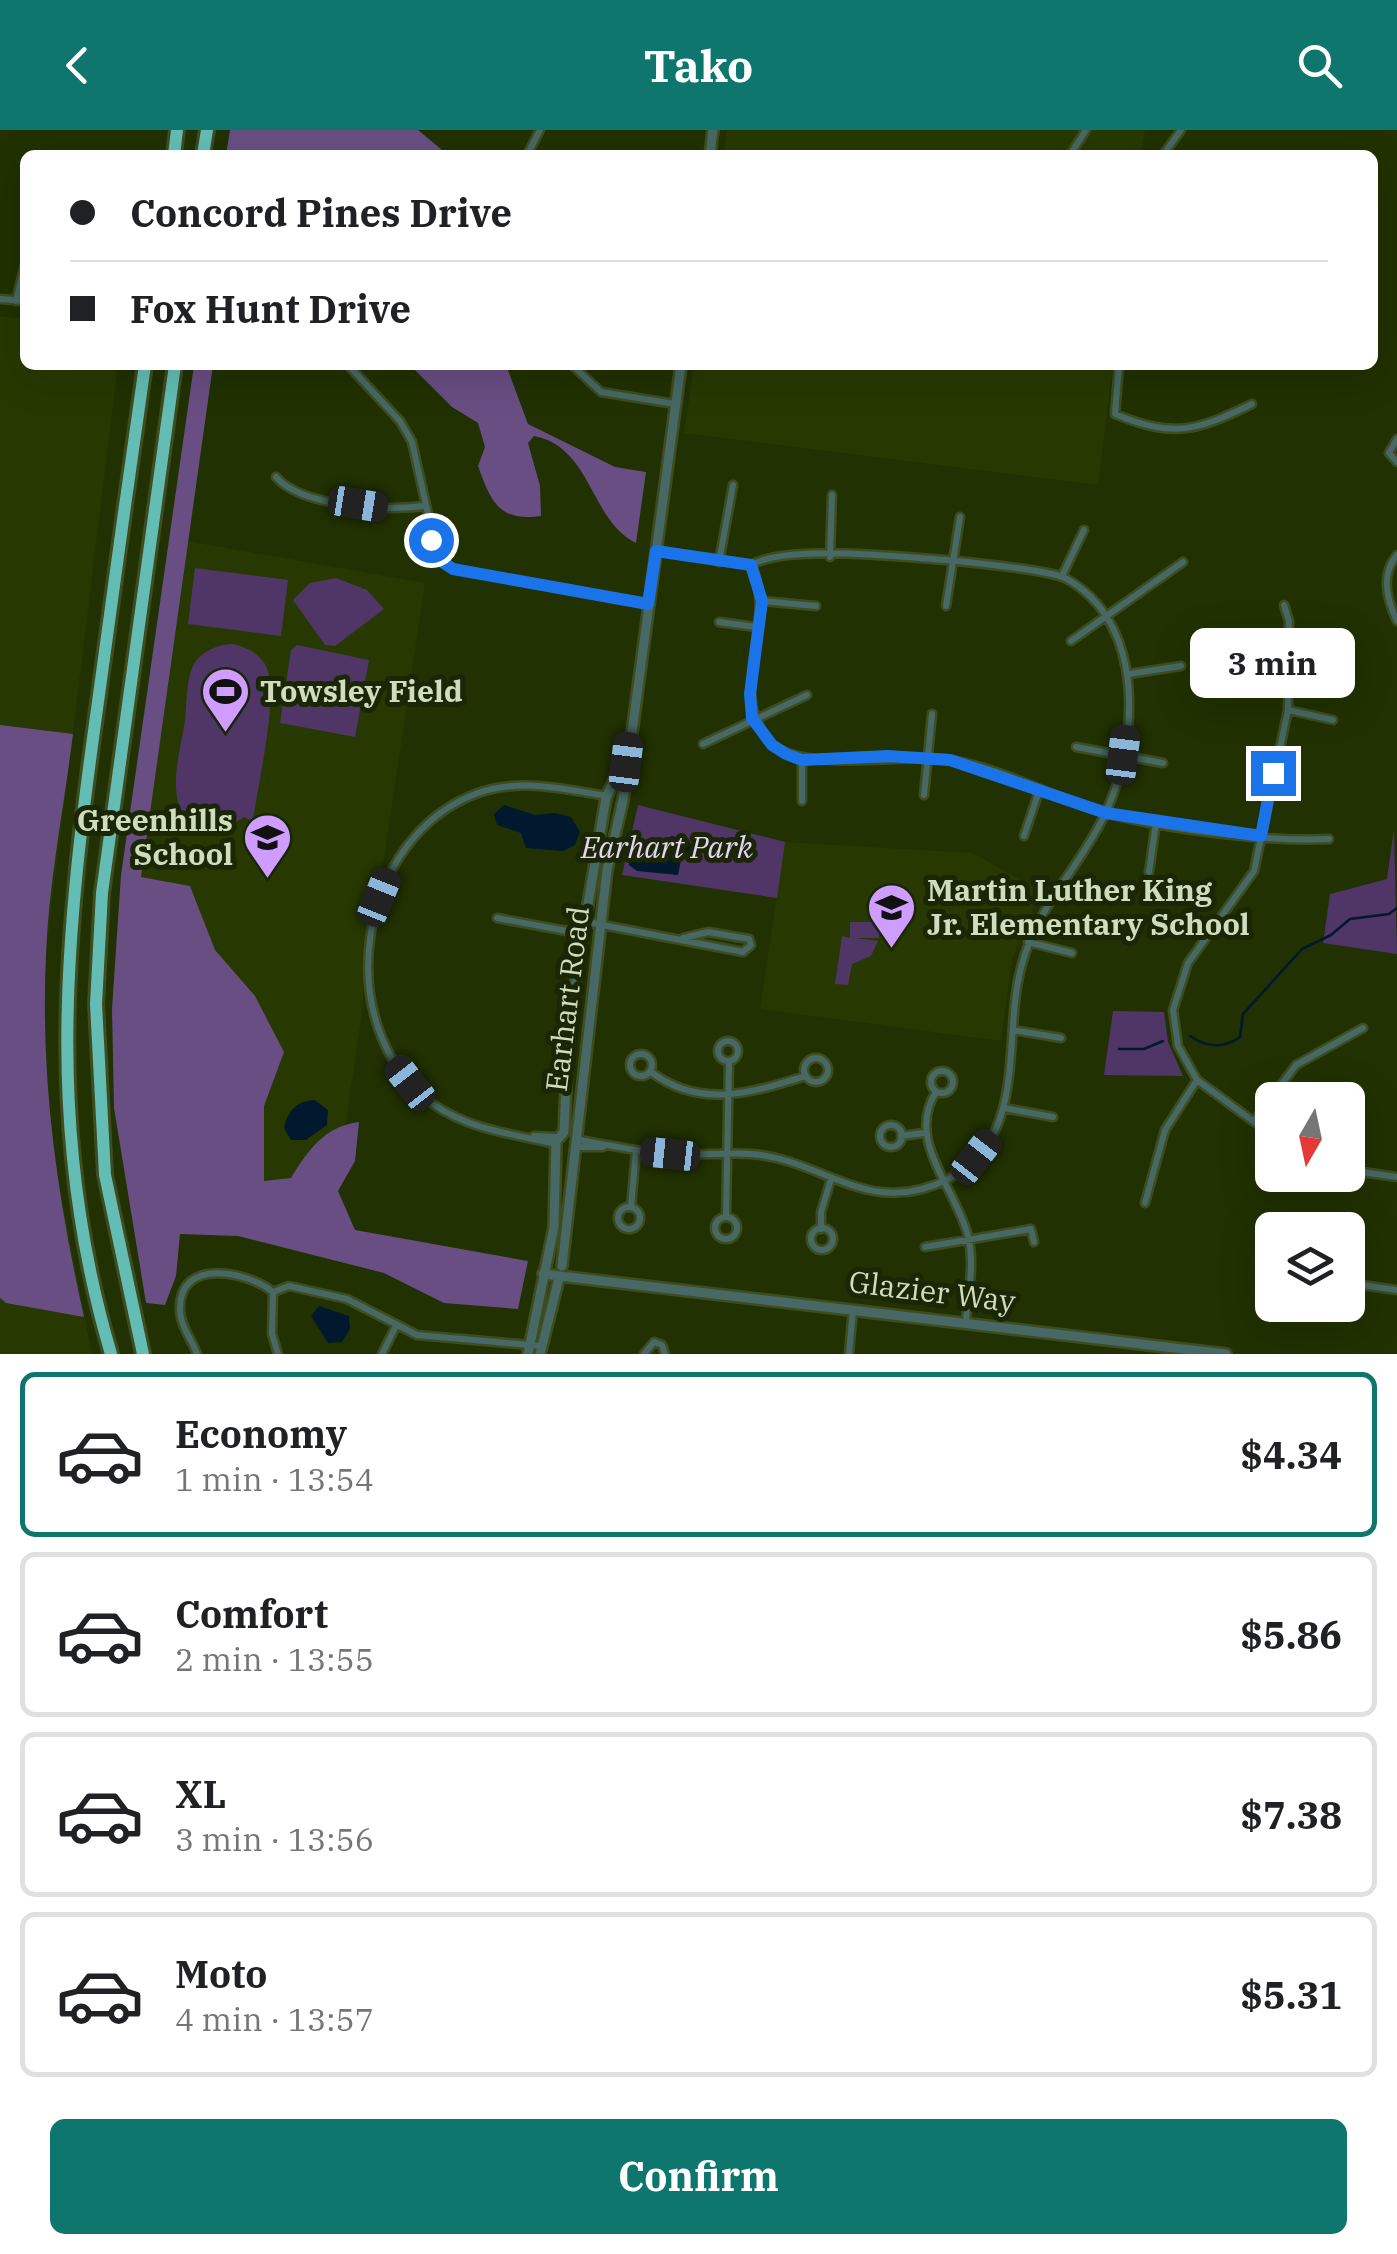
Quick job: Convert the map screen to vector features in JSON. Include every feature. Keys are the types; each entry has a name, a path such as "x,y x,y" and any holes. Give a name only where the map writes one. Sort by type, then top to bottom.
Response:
{"highway":[{"path":"111,1354 82,1223 68,1117 68,938 143,370"},
{"path":"143,1354 105,1175 96,1004 102,893 174,370"}],"street":[{"path":"0,300 20,301"},
{"path":"353,370 400,421 412,442 438,559 453,569 648,604"},
{"path":"577,370 601,392 675,404"},
{"name":"Earhart Road","path":"535,1350 544,1269 554,1227 568,1040 586,928 628,741 680,370"},
{"path":"1118,370 1115,414 1128,419 1194,430 1252,404"},
{"path":"1397,439 1389,453 1397,462"},
{"path":"276,478 290,493 392,510 424,506"},
{"path":"718,562 733,485"},
{"path":"830,556 832,496"},
{"path":"946,606 960,517"},
{"path":"1062,576 1084,530"},
{"path":"612,800 569,790 499,787 463,800 432,819 398,857 375,915 369,961 372,1005 396,1064 433,1104 480,1129 577,1144 783,1160 879,1194 900,1193 946,1180 976,1157 1004,1108 1028,942 1045,904 1106,813 1123,755 1130,674 1108,615 1062,576 953,561 776,556 751,565 656,551"},
{"path":"1397,555 1387,576 1397,622"},
{"path":"1071,641 1183,562"},
{"path":"751,565 762,601 756,627 752,718 772,745 802,760 927,758 974,766 1106,813 1261,836 1329,839"},
{"path":"762,601 816,606"},
{"path":"1284,605 1288,621 1288,710 1261,836 1247,885 1188,962 1176,992 1174,1027 1184,1061 1197,1080 1254,1121 1296,1065 1310,1053 1362,1028"},
{"path":"719,622 756,627"},
{"path":"1130,674 1180,666"},
{"path":"703,744 807,694"},
{"path":"1288,710 1333,720"},
{"path":"924,795 932,714"},
{"path":"1076,747 1163,763"},
{"path":"802,760 802,801"},
{"path":"1024,836 1039,791"},
{"name":"Earhart Road","path":"535,1350 562,1272 602,925 612,800"},
{"path":"1148,872 1156,822"},
{"path":"497,918 586,928 602,925 743,952 752,945 744,938 708,932 683,938"},
{"path":"1028,942 1072,953"},
{"path":"1013,1030 1061,1038"},
{"path":"726,1217 729,1062"},
{"path":"651,1072 686,1091 726,1096 748,1094 806,1076"},
{"path":"1145,1203 1166,1130 1197,1080"},
{"path":"936,1092 928,1104 924,1133 969,1240 966,1321"},
{"path":"1004,1108 1053,1117"},
{"path":"901,1136 924,1133"},
{"name":"Earhart Road","path":"559,1141 577,1144"},
{"path":"631,1207 636,1150"},
{"path":"1365,1172 1397,1177"},
{"path":"821,1229 821,1212 831,1180"},
{"path":"1030,1219 1034,1242"},
{"path":"925,1247 1031,1229"},
{"path":"544,1269 562,1272"},
{"path":"197,1354 180,1315 181,1296 192,1281 217,1272 260,1282 274,1292"},
{"name":"Glazier Way","path":"562,1272 1226,1354"},
{"path":"1365,1285 1397,1290"},
{"path":"274,1292 288,1286 347,1299 418,1335 535,1350"},
{"path":"274,1292 272,1334 278,1354"},
{"path":"849,1354 853,1308"},
{"path":"382,1354 396,1326"},
{"path":"644,1354 654,1342 662,1345 666,1354"}],"shaded area":[{"path":"230,130 418,130 442,150 227,150"},
{"path":"727,130 1145,130 1142,150 724,150"},
{"path":"0,316 20,319 20,370 117,370 46,952 45,1068 51,1145 92,1354 0,1354"},
{"path":"193,370 212,370 141,877 190,886 215,950 255,996 284,1052 264,1106 264,1181 291,1178 327,1134 359,1122 355,1161 338,1191 355,1230 528,1261 518,1309 444,1303 384,1273 238,1236 180,1234 176,1276 165,1305 146,1303 114,1108 112,1009 121,875"},
{"path":"415,370 508,370 528,424 615,467 646,472 636,543 609,519 568,454 534,436 528,443 540,486 541,516 515,516 499,507 478,466 485,447 478,423 452,407"},
{"path":"693,370 1112,370 1098,485 684,433"},
{"name":"Greenhills School","path":"187,541 425,583 383,865 371,898 363,946 363,1006 331,1225 194,1196 141,877"},
{"path":"0,725 73,734 53,872 45,1000 53,1137 84,1317 6,1303 0,1298"},
{"name":"Martin Luther King Jr. Elementary School","path":"785,842 973,853 1041,892 1012,959 1001,1041 760,1009"}],"green space":[{"path":"195,568 288,580 281,636 188,624"},
{"path":"336,578 367,590 384,609 335,646 325,645 293,600 310,583"},
{"path":"232,644 251,651 265,664 270,695 266,740 253,821 244,817 223,828 206,829 188,819 180,808 177,763 193,666 215,647"},
{"path":"297,645 369,660 355,737 280,723 291,650"},
{"name":"Earhart Park","path":"638,805 785,842 777,898 622,875"},
{"path":"1394,829 1397,954 1323,943 1330,894 1387,879"},
{"path":"850,922 879,922 879,938 855,938 878,941 871,956 852,964 848,985 835,984 842,936 850,938"},
{"path":"1113,1011 1164,1012 1168,1042 1183,1076 1104,1075"}],"water":[{"path":"504,805 535,815 555,813 571,817 580,832 575,845 563,851 526,848 521,833 497,825 494,814"},
{"path":"672,836 689,841 694,849 692,856 681,860 678,875 637,871 629,865 630,854"},
{"path":"315,1100 328,1110 327,1125 306,1140 291,1140 284,1128 288,1116 298,1105"},
{"path":"319,1306 349,1316 350,1329 342,1342 328,1343 311,1316"}],"waterway":[{"path":"1190,1036 1215,1045 1240,1037 1243,1014 1302,949 1331,935 1350,919 1389,914 1397,908"},
{"path":"1119,1049 1144,1049 1163,1041"}],"place":[{"name":"Towsley Field","path":"225,734"},
{"name":"Greenhills School","path":"268,880"},
{"name":"Martin Luther King Jr. Elementary School","path":"892,950"}],"route":[{"path":"431,540 438,559 453,569 648,604 656,551 751,565 761,586 762,601 750,694 752,718 772,745 802,760 888,756 950,760 1106,813 1261,836 1273,773"}]}
